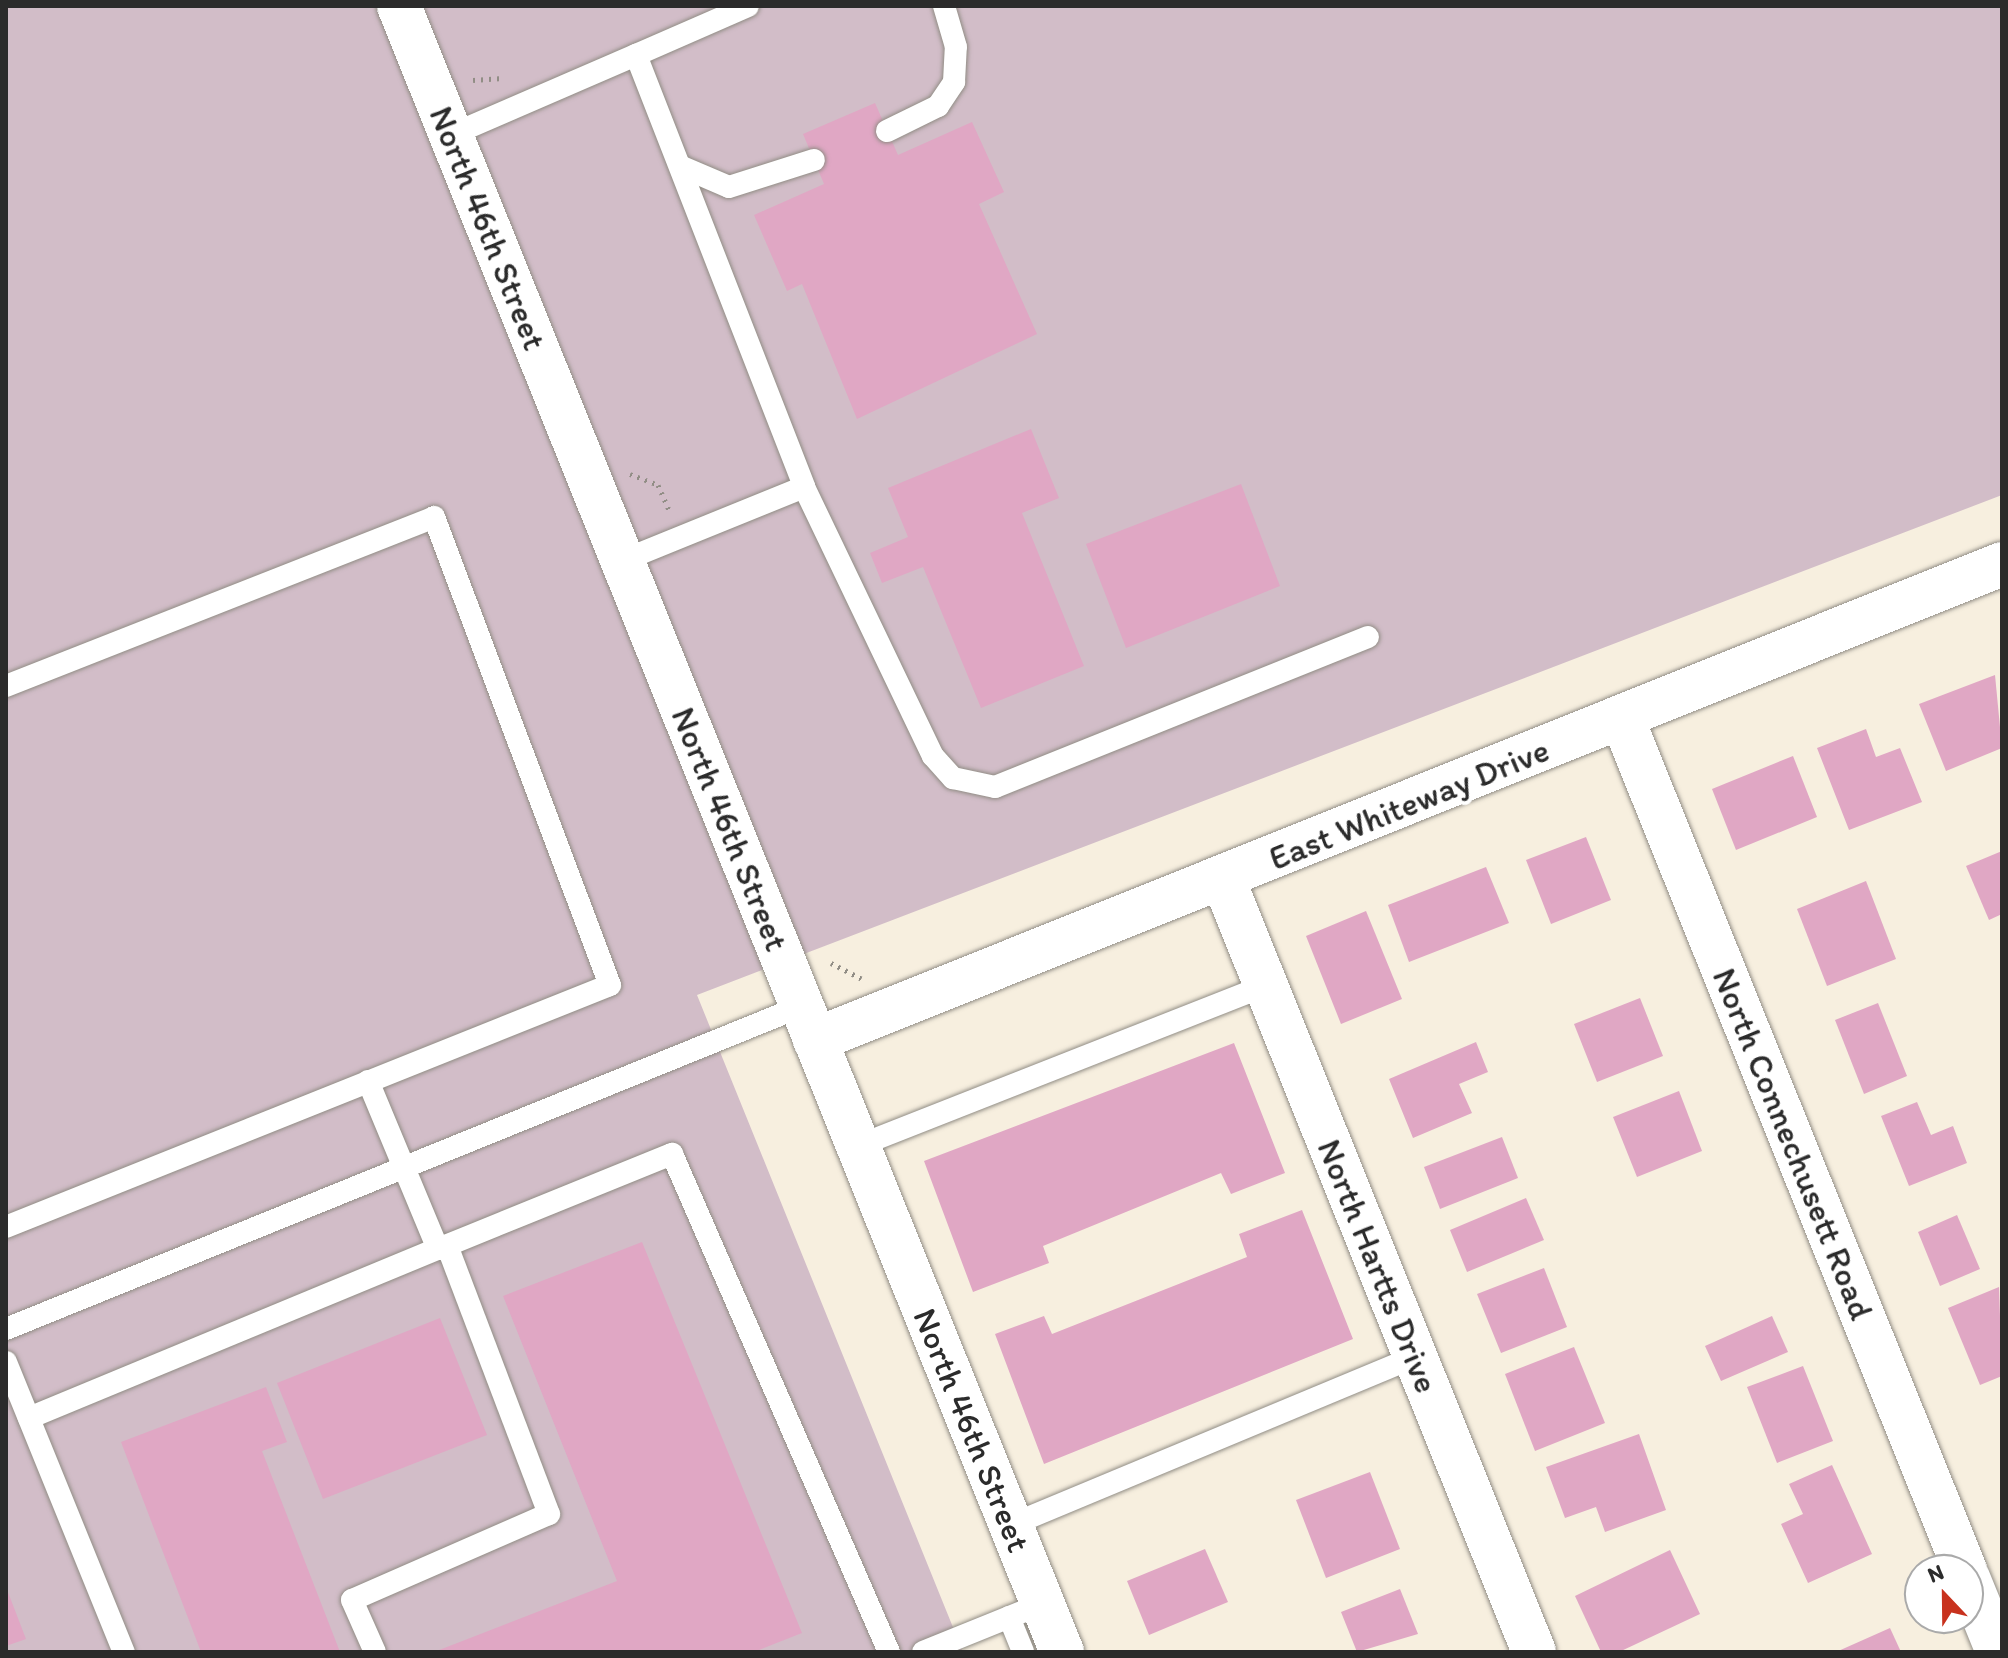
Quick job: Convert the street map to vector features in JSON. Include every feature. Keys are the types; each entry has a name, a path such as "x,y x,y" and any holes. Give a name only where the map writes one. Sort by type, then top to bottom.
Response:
{"street":[{"name":"North 46th Street","path":"399,6 1011,1525 1026,1610 1062,1652"},
{"name":"East Whiteway Drive","path":"808,1023 1223,879 2002,564"},
{"name":"North Connechusett Road","path":"1622,718 1959,1554"},
{"name":"North Hartts Drive","path":"1223,879 1534,1652"},
{"path":"1984,1617 1998,1652"}],"lane":[{"path":"451,135 748,6"},
{"path":"887,131 938,106 954,82 956,47 944,6"},
{"path":"636,55 804,487 933,756 953,778 995,787 1368,637"},
{"path":"680,166 729,187 814,160"},
{"path":"622,561 804,487"},
{"path":"6,686 434,517 610,985 6,1227"},
{"path":"858,1146 1264,986"},
{"path":"6,1329 404,1170 808,1023"},
{"path":"368,1081 404,1170 442,1247 549,1514 352,1600 375,1652"},
{"path":"29,1418 672,1154 889,1652"},
{"path":"1011,1525 1415,1357"},
{"path":"6,1362 124,1652"},
{"path":"923,1652 1026,1610 1023,1652"}],"shaded area":[{"path":"6,6 2002,6 2002,495 697,995 963,1652 6,1652"}],"building":[{"path":"875,103 898,155 972,122 1004,192 979,204 1037,334 857,419 802,284 787,291 754,215 824,184 803,134"},
{"path":"1031,429 1059,498 1022,513 1084,666 981,708 923,567 882,583 870,553 908,537 888,488"},
{"path":"1241,484 1280,586 1126,648 1086,544"},
{"path":"1995,675 2002,748 1946,771 1919,704"},
{"path":"1866,729 1876,757 1900,748 1922,802 1849,830 1817,748"},
{"path":"1793,756 1817,817 1736,850 1712,789"},
{"path":"1586,837 1611,900 1551,924 1526,860"},
{"path":"2002,851 2002,914 1989,920 1966,866"},
{"path":"1486,867 1509,923 1409,962 1388,905"},
{"path":"1866,881 1896,959 1827,986 1797,909"},
{"path":"1366,911 1402,999 1341,1024 1306,936"},
{"path":"1640,998 1663,1056 1597,1082 1574,1024"},
{"path":"1878,1003 1907,1076 1864,1094 1835,1020"},
{"path":"1476,1042 1488,1072 1459,1084 1472,1113 1413,1138 1389,1079"},
{"path":"1234,1043 1285,1173 1231,1194 1221,1173 1043,1246 1049,1263 973,1292 924,1161"},
{"path":"1679,1091 1702,1151 1637,1177 1613,1117"},
{"path":"1917,1102 1931,1135 1953,1126 1967,1163 1909,1186 1881,1116"},
{"path":"1502,1137 1518,1178 1440,1209 1424,1167"},
{"path":"1526,1198 1544,1240 1467,1272 1450,1230"},
{"path":"1302,1210 1353,1339 1044,1464 995,1334 1044,1316 1052,1334 1247,1257 1239,1234"},
{"path":"1957,1215 1980,1269 1940,1286 1918,1232"},
{"path":"642,1242 802,1633 754,1652 434,1652 617,1581 503,1296"},
{"path":"1544,1268 1567,1327 1501,1353 1477,1294"},
{"path":"1999,1287 2002,1376 1980,1385 1948,1308"},
{"path":"1772,1316 1788,1352 1721,1381 1705,1346"},
{"path":"440,1318 487,1435 323,1499 277,1383"},
{"path":"1574,1347 1605,1423 1535,1451 1505,1374"},
{"path":"1803,1366 1833,1441 1777,1463 1747,1387"},
{"path":"266,1387 287,1442 262,1451 340,1652 201,1652 121,1442"},
{"path":"1639,1434 1666,1510 1605,1532 1596,1507 1565,1518 1546,1467"},
{"path":"1832,1465 1872,1554 1808,1583 1781,1524 1803,1514 1789,1484"},
{"path":"1370,1472 1400,1549 1326,1578 1296,1500"},
{"path":"1205,1549 1228,1602 1149,1635 1127,1581"},
{"path":"1670,1550 1700,1614 1619,1652 1601,1652 1575,1596"},
{"path":"6,1587 26,1639 6,1646"},
{"path":"1400,1589 1418,1634 1357,1652 1341,1612"},
{"path":"1890,1628 1901,1652 1836,1652"}]}
